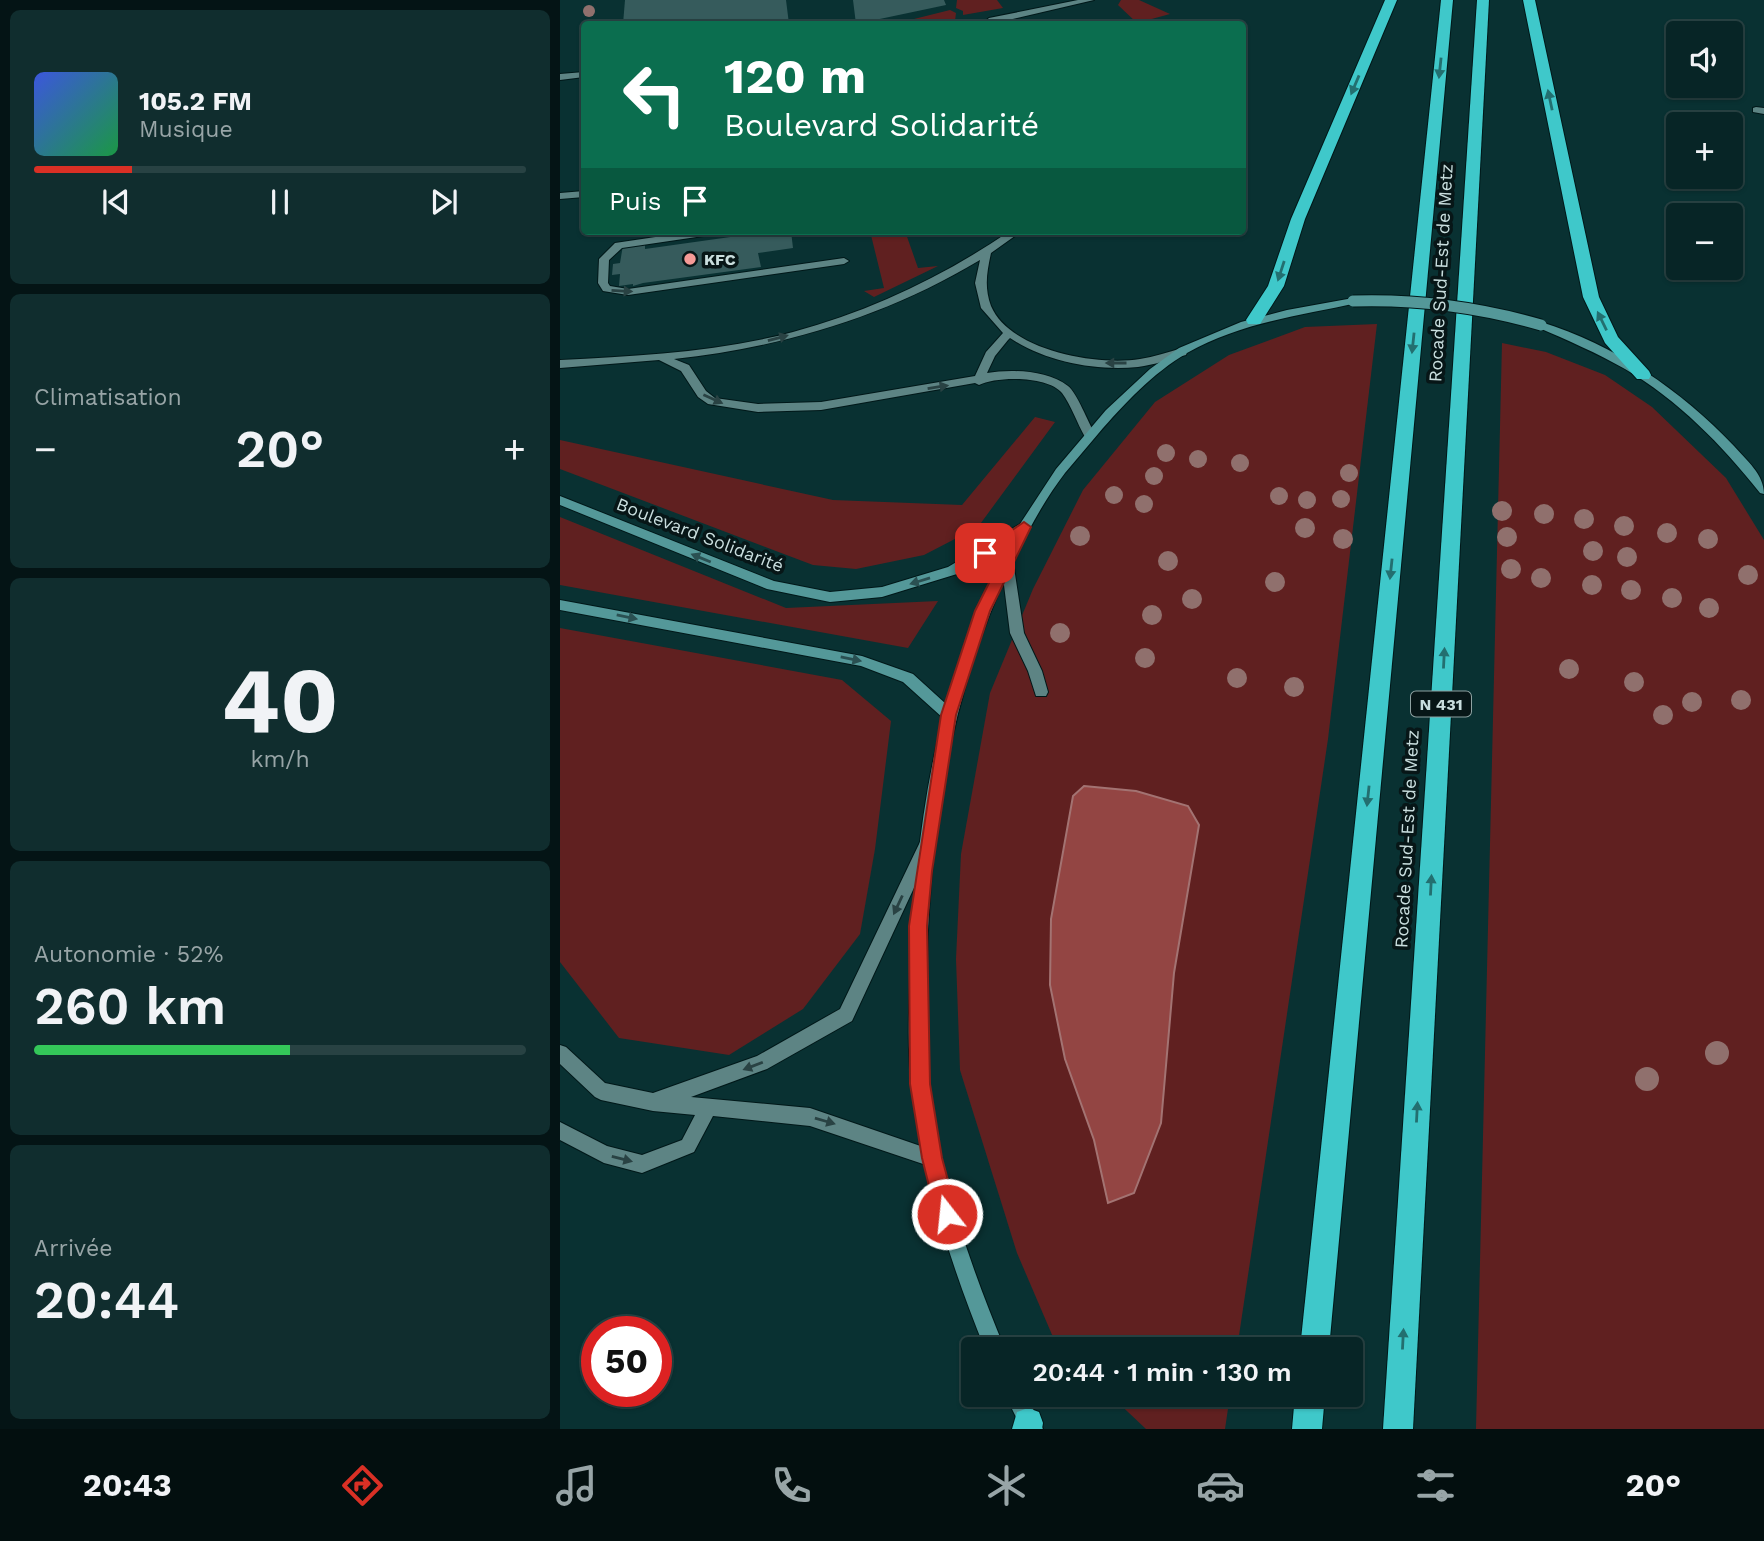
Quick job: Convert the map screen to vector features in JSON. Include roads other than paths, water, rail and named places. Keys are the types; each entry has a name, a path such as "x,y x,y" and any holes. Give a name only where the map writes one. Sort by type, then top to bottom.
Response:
{"highway":[{"path":"1254,320 1276,286 1298,219 1391,0"},
{"name":"Rocade Sud-Est de Metz","path":"1315,1337 1447,0"},
{"name":"Rocade Sud-Est de Metz","path":"1399,1418 1483,0"},
{"path":"1529,0 1591,298 1611,338 1643,375"},
{"path":"1307,1429 1309,1407"}],"main road":[{"path":"990,1337 975,1304 932,1158 920,1084 918,926 927,844 948,715 982,611 1024,527 1067,461 1089,434 1147,376 1182,352 1254,320 1353,301 1396,299 1441,302 1493,311 1541,325 1606,354 1643,375 1693,414 1738,456 1764,490"},
{"name":"Boulevard Solidarité","path":"560,500 772,586 830,597 882,592 953,571 1024,527"},
{"path":"560,605 862,662 908,678 948,715"},
{"path":"1020,1407 1029,1427"}],"lane":[{"path":"990,21 1090,0"},
{"path":"560,77 581,75"},
{"path":"560,196 581,194"},
{"path":"689,235 619,245 604,259 603,283 607,289 628,292 844,261"},
{"path":"560,365 662,358 762,342 817,328 878,306 986,253 1011,235"},
{"path":"986,253 981,265 981,292 985,305 998,325 1024,344 1058,357 1108,364 1140,363 1182,352"},
{"path":"979,381 980,373 1002,339 1009,334"},
{"path":"662,358 685,368 702,394 712,401 758,408 821,406 979,381 999,375 1043,378 1065,389 1089,434"},
{"path":"1007,561 1017,633 1035,671 1041,692"},
{"path":"653,1102 761,1063 846,1014 927,844"},
{"path":"560,1053 601,1091 653,1102 810,1116 932,1158"},
{"path":"560,1131 604,1154 642,1164 688,1146 709,1107"}],"place":[{"name":"KFC","path":"690,259"}]}
